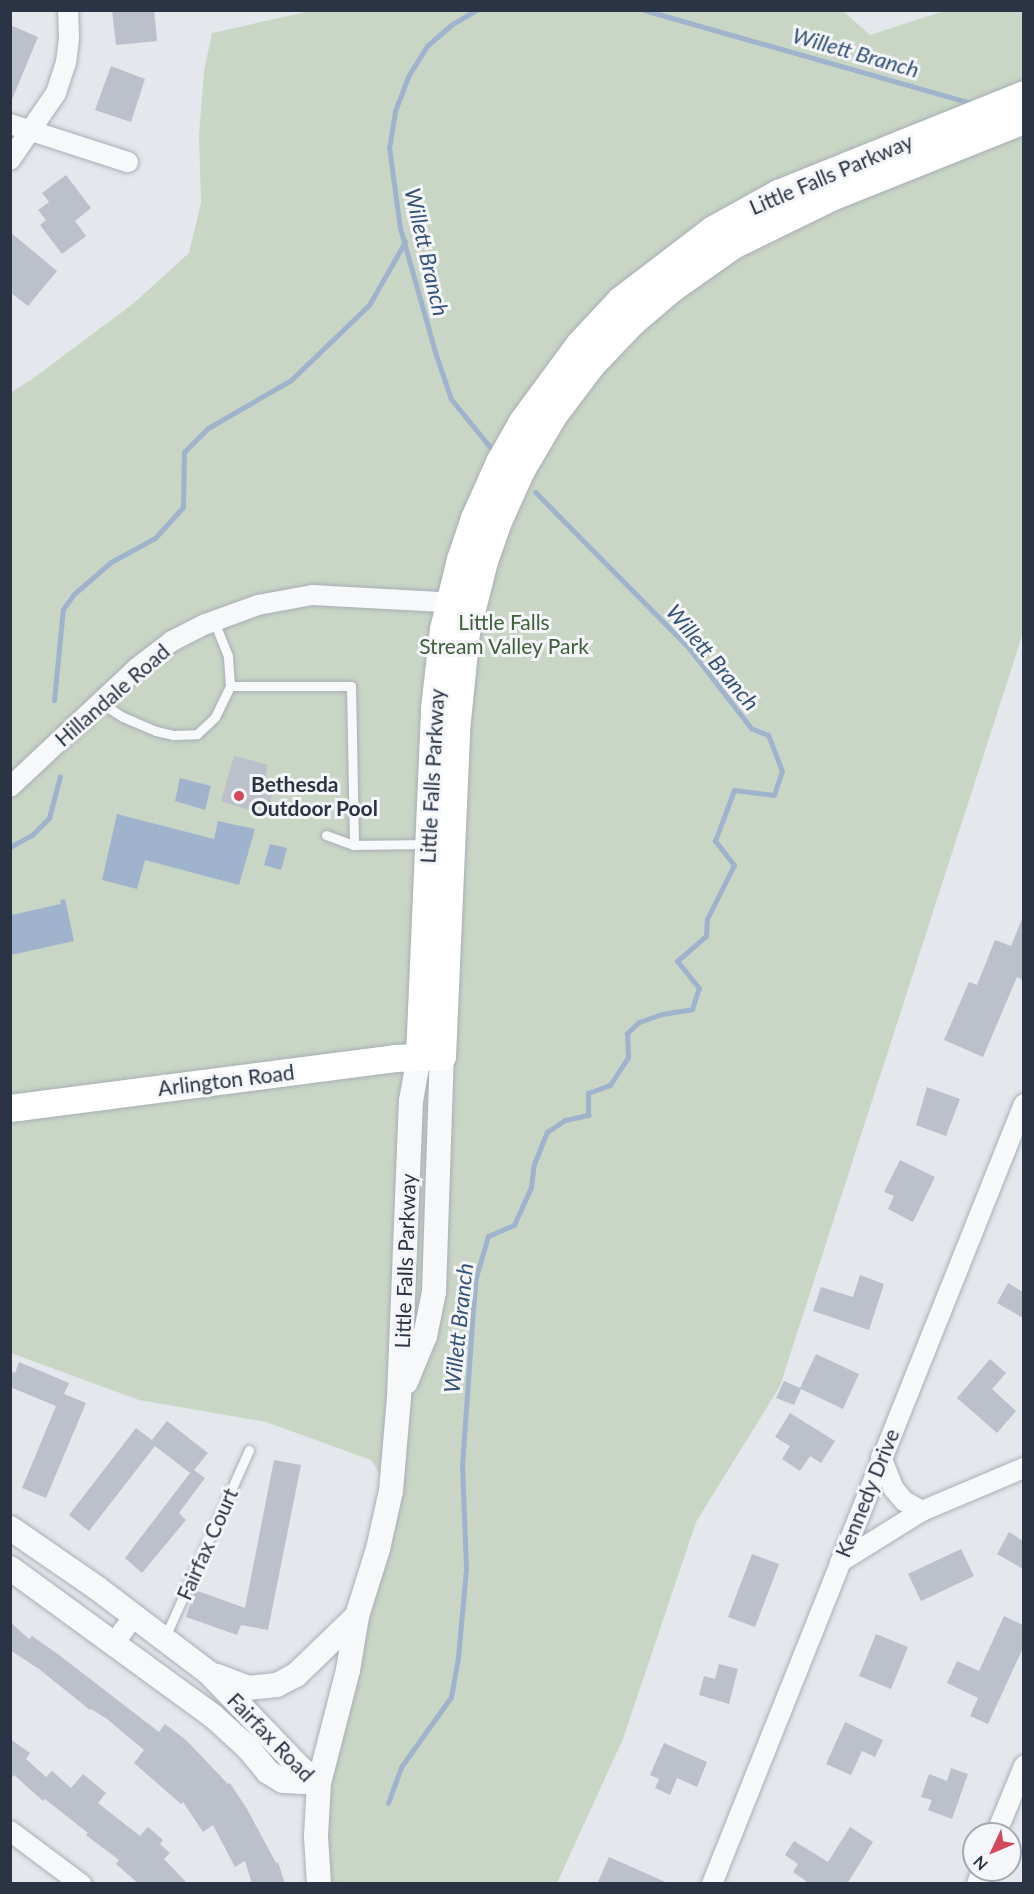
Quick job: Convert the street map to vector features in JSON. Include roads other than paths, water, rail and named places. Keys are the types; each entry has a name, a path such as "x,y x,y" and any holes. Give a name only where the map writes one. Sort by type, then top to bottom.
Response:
{"main road":[{"name":"Little Falls Parkway","path":"430,1056 427,844 437,678 460,603 474,518 499,462 518,428 579,344 620,300 666,262 745,210 778,193 972,115 1016,110"},
{"name":"Little Falls Parkway","path":"430,1056 466,632 460,603 521,470 554,414 591,365 632,322 672,288 733,245 780,220 1016,110"},
{"name":"Arlington Road","path":"10,1108 430,1056"}],"street":[{"path":"10,160 33,131 60,83 69,37 68,10"},
{"path":"10,124 128,162"},
{"name":"Hillandale Road","path":"10,787 99,702 172,641 214,621 258,605 312,595 460,603"},
{"name":"Little Falls Parkway","path":"319,1884 316,1836 319,1784 348,1670 357,1616 378,1549 391,1491 399,1398 425,1336 434,1292 430,1056"},
{"name":"Kennedy Drive","path":"712,1884 1023,1104"},
{"path":"881,1457 894,1489 904,1501 922,1511"},
{"path":"840,1562 922,1511 1023,1468"},
{"name":"Fairfax Road","path":"10,1528 35,1543 209,1673 300,1768 319,1784"},
{"name":"Fairfax Road","path":"10,1568 115,1642 213,1716 248,1748 268,1772 283,1781 319,1784"},
{"path":"115,1642 134,1616"},
{"path":"209,1673 248,1688 277,1685 296,1675 357,1616"},
{"path":"1001,1822 1023,1766"},
{"path":"10,1831 81,1884"}],"lane":[{"path":"99,702 123,717 156,731 186,736 196,734 208,726 230,686 228,656 214,621"},
{"path":"230,686 351,686 354,845"},
{"path":"326,835 354,845 427,844"},
{"name":"Fairfax Court","path":"164,1639 249,1450"}],"water":[{"path":"180,778 211,786 205,810 175,801"},
{"path":"117,814 214,839 218,821 255,829 239,885 145,860 137,889 102,880"},
{"path":"270,844 287,848 281,870 264,865"},
{"path":"65,899 74,941 11,955 11,915 61,904 60,900"}],"waterway":[{"name":"Willett Branch","path":"476,10 451,25 427,46 408,77 395,111 389,147 400,228 436,355 451,399 490,447"},
{"name":"Willett Branch","path":"644,10 974,104"},
{"path":"54,700 63,609 74,594 111,562 155,538 183,507 184,452 208,428 291,380 369,305 405,242"},
{"name":"Willett Branch","path":"388,1803 401,1767 451,1697 458,1658 466,1568 462,1466 473,1310 476,1277 488,1236 514,1225 531,1187 534,1164 547,1132 565,1120 588,1115 588,1093 610,1085 628,1057 627,1033 639,1022 662,1014 692,1009 699,988 677,961 706,936 707,919 734,865 715,841 734,790 774,795 782,771 768,735 751,728 689,648 535,492"},
{"path":"10,847 32,835 49,818 60,776"}],"place":[{"name":"Bethesda Outdoor Pool","path":"239,796"}],"park label":[{"name":"Little Falls Stream Valley Park","path":"504,634"}]}
